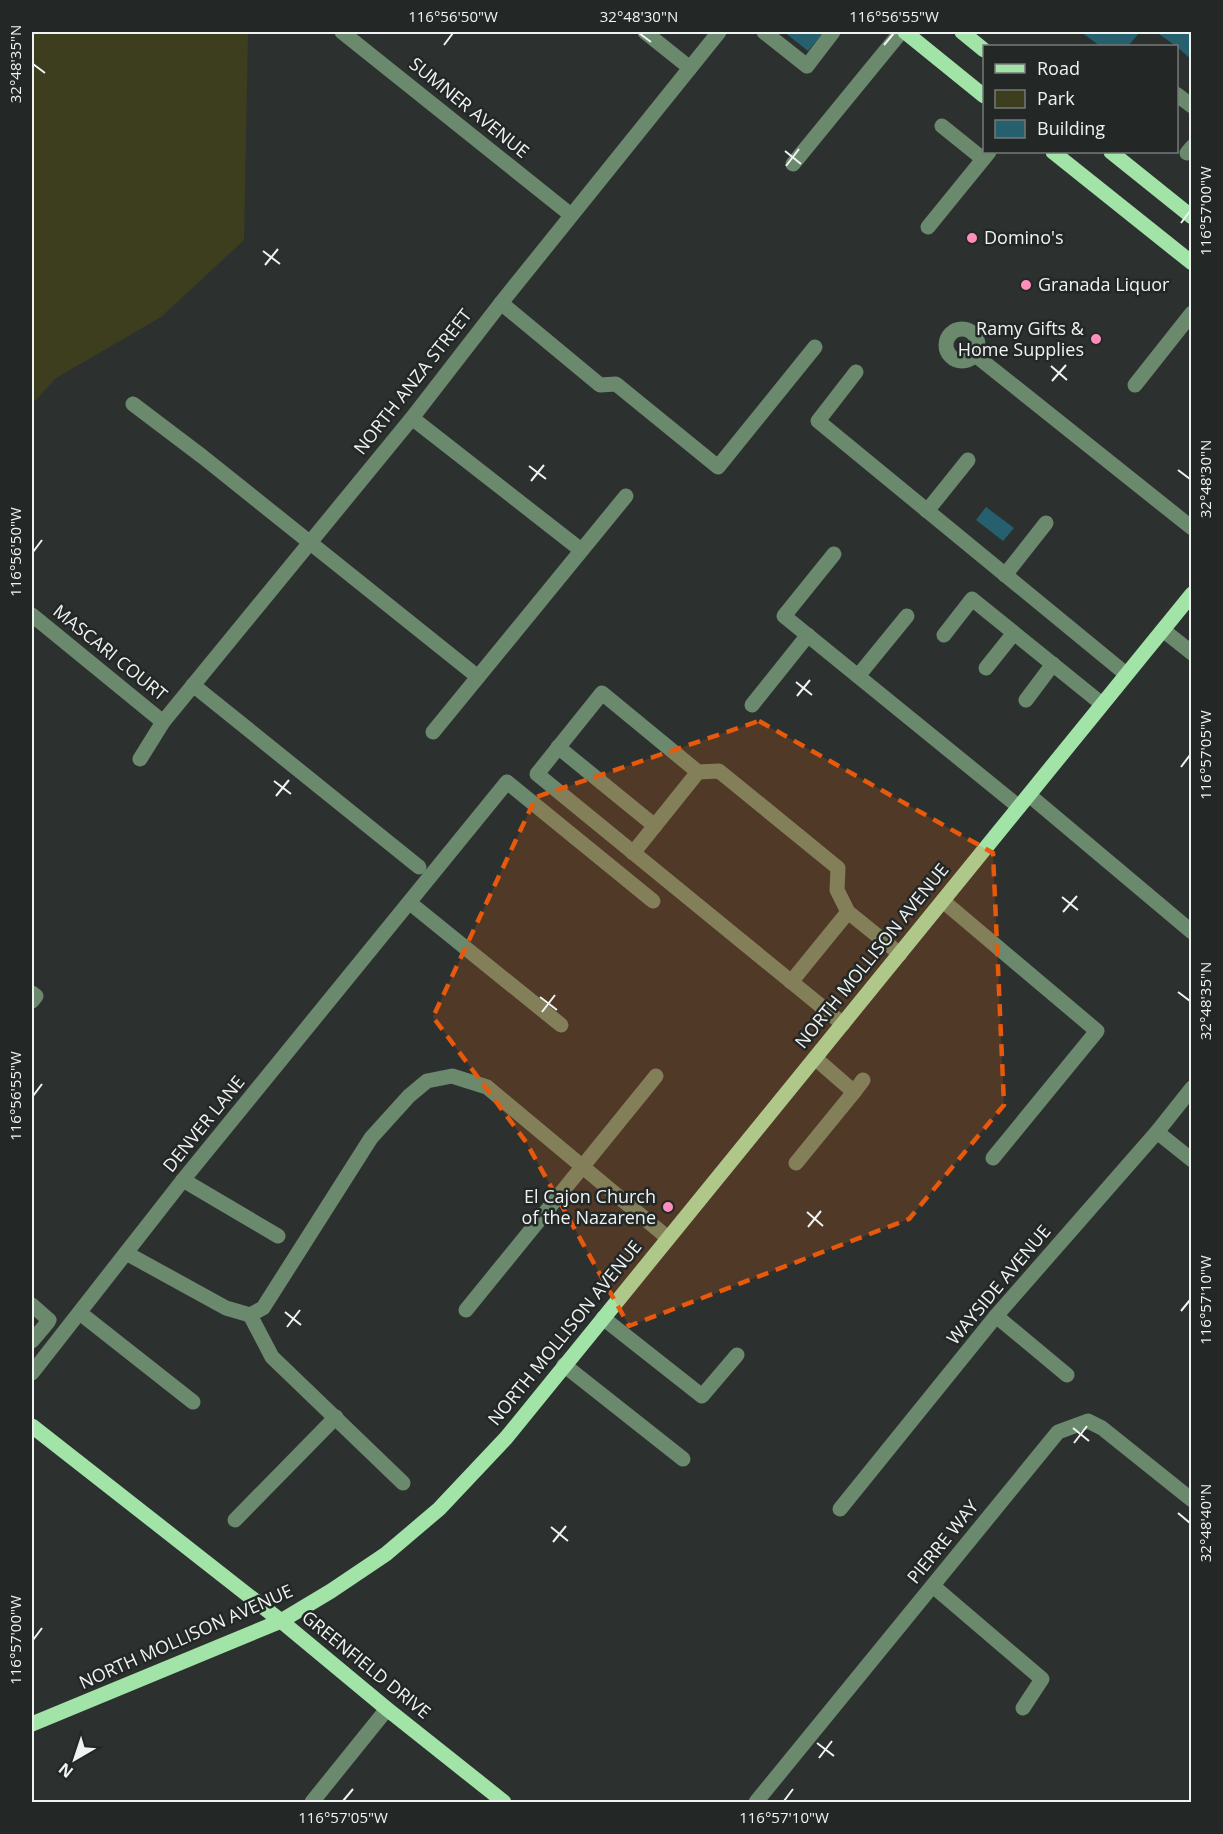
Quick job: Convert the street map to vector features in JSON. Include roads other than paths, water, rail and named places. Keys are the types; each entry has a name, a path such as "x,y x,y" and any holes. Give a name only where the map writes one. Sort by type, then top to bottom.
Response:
{"main road":[{"path":"903,32 983,95"},
{"path":"962,32 983,49"},
{"path":"1054,153 1191,263"},
{"path":"1115,153 1191,217"},
{"name":"NORTH MOLLISON AVENUE","path":"32,1724 281,1621 386,1554 439,1509 506,1438 1191,594"},
{"name":"GREENFIELD DRIVE","path":"32,1426 281,1621 504,1803"}],"street":[{"name":"SUMNER AVENUE","path":"342,32 571,215"},
{"path":"645,32 690,68"},
{"name":"NORTH ANZA STREET","path":"140,759 163,722 412,418 501,303 719,32"},
{"path":"767,32 807,66 833,32"},
{"path":"793,164 903,32"},
{"path":"1178,96 1191,106"},
{"path":"928,227 986,155 942,126"},
{"path":"501,303 600,385 616,384 718,466 815,347"},
{"path":"1135,386 1191,313"},
{"path":"975,355 1191,528"},
{"path":"856,372 818,421 1126,674"},
{"path":"133,405 203,457 478,677"},
{"path":"412,418 581,550"},
{"path":"927,511 968,460"},
{"path":"433,732 626,496"},
{"path":"1005,574 1046,523"},
{"path":"834,554 784,616 858,676 1024,801 1191,932"},
{"path":"944,635 972,599 1102,704"},
{"name":"MASCARI COURT","path":"32,615 163,722"},
{"path":"858,676 908,616"},
{"path":"1162,630 1191,653"},
{"path":"986,668 1014,633"},
{"path":"752,705 808,635"},
{"path":"1026,700 1053,664"},
{"path":"193,685 419,867"},
{"path":"843,1023 537,774 602,693 698,772 719,771 838,868 837,890 848,912 900,954"},
{"path":"558,747 655,826"},
{"path":"633,853 698,772"},
{"name":"DENVER LANE","path":"32,1372 183,1179 507,782 653,901"},
{"path":"943,901 1097,1031 993,1158"},
{"path":"410,903 561,1025"},
{"path":"791,982 848,912"},
{"path":"32,993 36,996 32,1002"},
{"path":"796,1163 859,1086 815,1058"},
{"path":"126,1253 226,1308 250,1315 263,1308 371,1138 409,1096 427,1081 452,1076 487,1087 668,1238"},
{"path":"466,1310 656,1076"},
{"name":"WAYSIDE AVENUE","path":"840,1509 996,1316 1157,1132 1191,1088"},
{"path":"1157,1132 1191,1160"},
{"path":"183,1179 278,1236"},
{"path":"32,1305 49,1320 32,1341"},
{"path":"80,1313 193,1402"},
{"path":"250,1315 272,1357 403,1482"},
{"path":"996,1316 1067,1375"},
{"path":"603,1318 702,1396 737,1355"},
{"path":"564,1365 682,1459"},
{"path":"236,1520 336,1417"},
{"name":"PIERRE WAY","path":"756,1803 1058,1432 1088,1420 1102,1428 1191,1500"},
{"path":"933,1586 1042,1679 1023,1708"},
{"path":"312,1803 387,1709"}],"place":[{"name":"Domino's","path":"972,238"},
{"name":"Granada Liquor","path":"1026,285"},
{"name":"Ramy Gifts & Home Supplies","path":"1096,339"},
{"name":"El Cajon Church of the Nazarene","path":"668,1207"}]}
